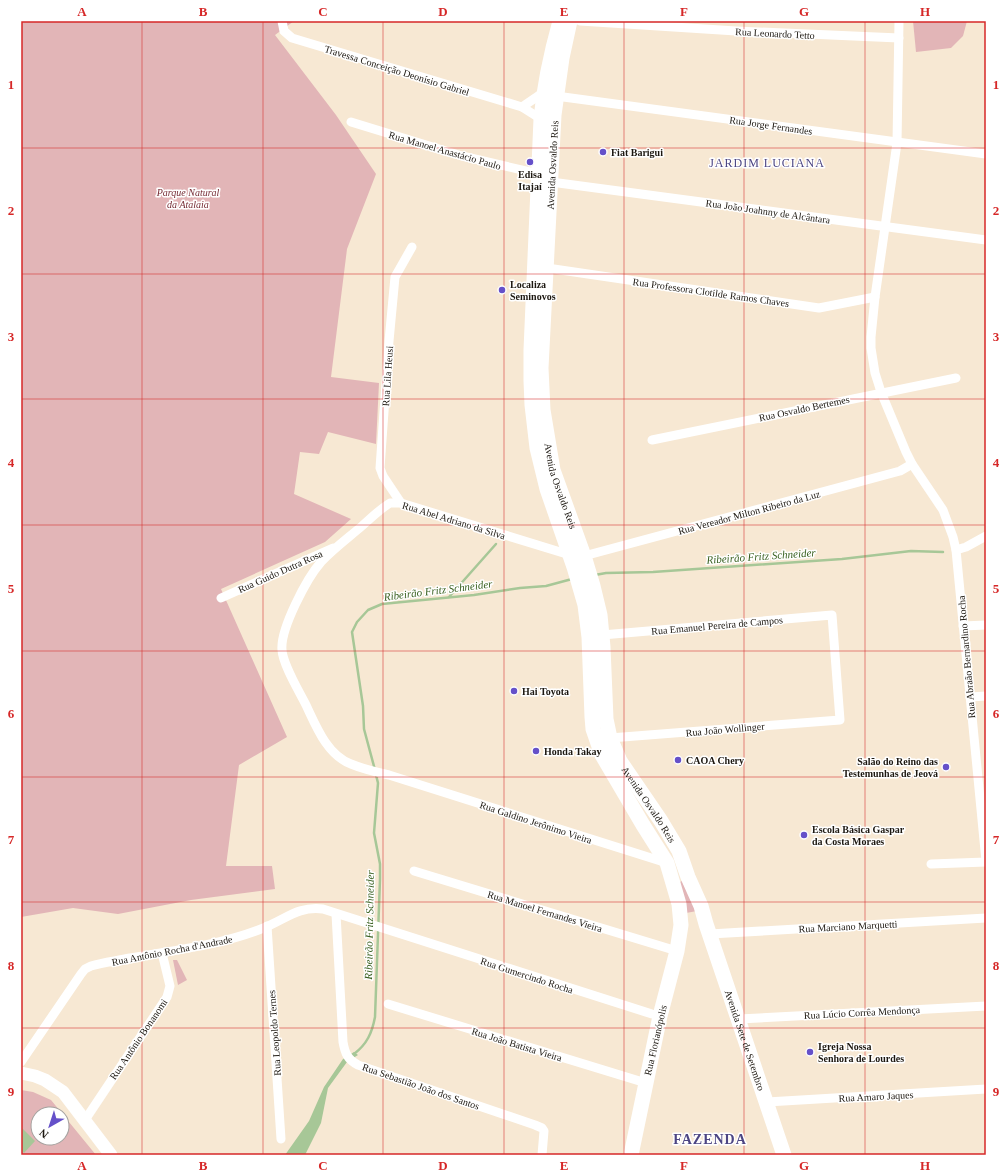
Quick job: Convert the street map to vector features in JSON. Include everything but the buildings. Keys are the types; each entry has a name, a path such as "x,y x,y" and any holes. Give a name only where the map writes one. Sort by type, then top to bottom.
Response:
{"main road":[{"name":"Avenida Osvaldo Reis","path":"560,21 551,56 545,178 531,350 530,381 537,448 547,490 579,561"},
{"name":"Avenida Osvaldo Reis","path":"570,21 562,58 541,119 545,178 547,268 541,389 543,415 553,470 587,586 600,615 606,719 610,738 620,761 670,835 679,851 684,867 701,906 708,929"},
{"name":"Avenida Osvaldo Reis","path":"587,586 585,604 589,637 592,717 597,743 607,766 653,842 668,863 679,904 681,925"},
{"path":"681,925 687,921 693,920 699,921 708,929"},
{"name":"Rua Florianópolis","path":"632,1155 660,1016 677,951 681,925"},
{"name":"Avenida Sete de Setembro","path":"708,929 784,1155"}],"street":[{"name":"Travessa Conceição Deonísio Gabriel","path":"282,21 284,31 292,38 522,107 541,119"},
{"name":"Rua Leonardo Tetto","path":"580,21 736,31 899,38"},
{"path":"736,21 736,31"},
{"name":"Rua Abraão Bernardino Rocha","path":"899,21 897,143 875,297 870,337 871,348 875,373 881,392 912,464 942,510 953,537 956,550 970,698 982,777 986,861"},
{"path":"522,107 550,94"},
{"name":"Rua Jorge Fernandes","path":"550,94 897,143 986,154"},
{"name":"Rua Manoel Anastácio Paulo","path":"352,122 462,156 545,178"},
{"name":"Rua João Joahnny de Alcântara","path":"545,178 986,240"},
{"name":"Rua Lila Heusi","path":"401,503 383,476 380,468 395,277 412,247"},
{"name":"Rua Professora Clotilde Ramos Chaves","path":"547,268 820,308 875,297"},
{"name":"Rua Osvaldo Bertemes","path":"652,440 881,392 956,378"},
{"name":"Rua Vereador Milton Ribeiro da Luz","path":"579,561 900,471 912,464"},
{"name":"Rua Abel Adriano da Silva","path":"368,769 350,764 338,757 329,747 318,730 286,665 282,650 282,637 294,606 321,562 387,505 394,502 579,561"},
{"path":"956,550 966,547 986,536"},
{"name":"Rua Guido Dutra Rosa","path":"221,598 340,545"},
{"name":"Rua Emanuel Pereira de Campos","path":"602,636 832,615 840,720"},
{"path":"963,626 986,625"},
{"path":"970,698 986,696"},
{"name":"Rua João Wollinger","path":"610,738 840,720"},
{"name":"Rua Galdino Jerônimo Vieira","path":"368,769 684,867"},
{"path":"931,864 986,861"},
{"name":"Rua Manoel Fernandes Vieira","path":"414,871 677,951"},
{"name":"Rua Antônio Rocha d'Andrade","path":"21,1062 85,969 96,964 162,953 228,939 267,926 305,909 323,909 366,922"},
{"name":"Rua Sebastião João dos Santos","path":"336,914 343,1042 345,1053 358,1065 542,1128 544,1132 542,1155"},
{"name":"Rua Marciano Marquetti","path":"708,929 986,918"},
{"name":"Rua Gumercindo Rocha","path":"366,922 539,979 660,1016"},
{"name":"Rua Leopoldo Ternes","path":"267,926 280,1139"},
{"name":"Rua Antônio Bonanomi","path":"85,1120 167,998 170,986 162,953"},
{"name":"Rua João Batista Vieira","path":"388,1004 646,1084"},
{"name":"Rua Lúcio Corrêa Mendonça","path":"738,1019 986,1006"},
{"path":"21,1073 34,1076 63,1092 111,1155"},
{"name":"Rua Amaro Jaques","path":"767,1102 986,1089"}],"green space":[{"name":"Parque Natural da Atalaia","path":"21,21 294,21 275,35 336,115 376,174 347,249 331,377 379,383 376,444 328,432 319,454 300,452 294,494 351,519 325,542 221,589 287,737 239,765 226,866 272,866 275,889 191,900 118,914 73,908 21,917"},
{"path":"913,21 967,21 963,36 951,48 916,52"},
{"path":"682,881 697,911 686,913 680,882"},
{"path":"173,960 177,960 187,980 178,985"},
{"path":"21,1090 33,1092 51,1100 56,1106 30,1106 30,1146 70,1146 70,1123 96,1155 21,1155"}],"shaded area":[{"path":"354,1052 358,1055 347,1062 328,1088 321,1123 305,1155 285,1155 309,1121 324,1087 343,1059"},
{"path":"21,1127 30,1136 30,1146 24,1153 21,1150"}],"waterway":[{"path":"449,597 496,544"},
{"name":"Ribeirão Fritz Schneider","path":"595,575 606,573 653,572 842,559 911,551 943,552"},
{"name":"Ribeirão Fritz Schneider","path":"375,770 364,729 363,706 352,632 357,622 368,610 382,604 546,586 572,579"},
{"name":"Ribeirão Fritz Schneider","path":"354,1054 368,1038 375,1017 380,879 380,864 374,833 378,783 376,775"}],"place":[{"name":"Fiat Barigui","path":"603,152"},
{"name":"Edisa Itajaí","path":"530,162"},
{"name":"Localiza Seminovos","path":"502,290"},
{"name":"Hai Toyota","path":"514,691"},
{"name":"Honda Takay","path":"536,751"},
{"name":"CAOA Chery","path":"678,760"},
{"name":"Salão do Reino das Testemunhas de Jeová","path":"946,767"},
{"name":"Escola Básica Gaspar da Costa Moraes","path":"804,835"},
{"name":"Igreja Nossa Senhora de Lourdes","path":"810,1052"}],"district":[{"name":"JARDIM LUCIANA","path":"767,163"},
{"name":"FAZENDA","path":"710,1139"}]}
